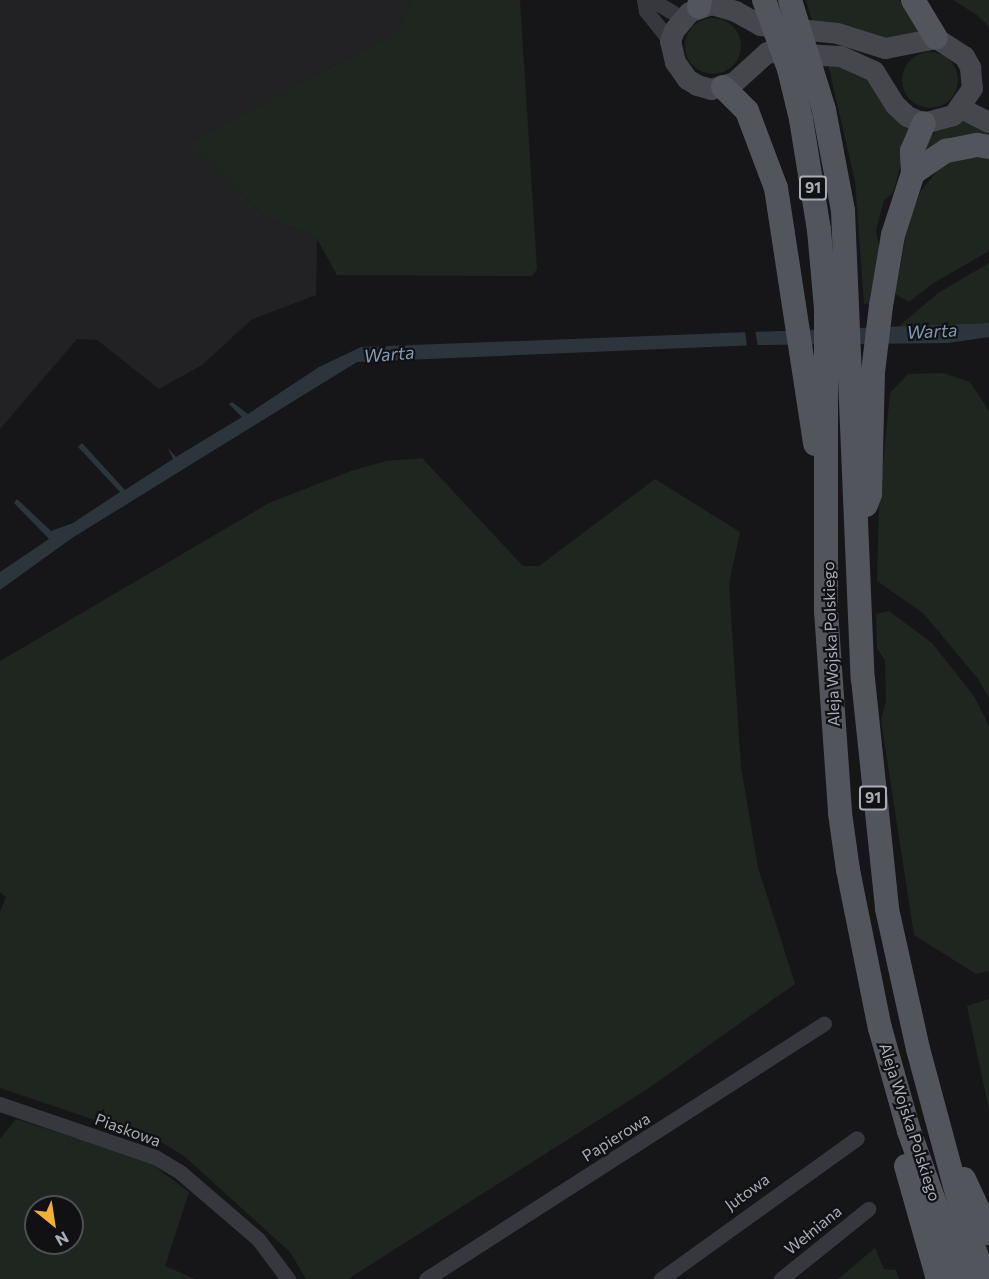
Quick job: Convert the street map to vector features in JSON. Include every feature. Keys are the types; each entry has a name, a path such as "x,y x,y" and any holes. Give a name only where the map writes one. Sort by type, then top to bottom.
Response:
{"main road":[{"path":"913,0 936,38 964,56 971,73 972,88 961,108 939,121 924,123 907,116 895,105 874,71 840,56 767,52 734,82 711,89 687,79 675,62 670,41 694,8 723,6 760,25 837,33 885,48 936,38"},
{"name":"Aleja Wojska Polskiego","path":"766,5 789,69 837,309"},
{"name":"Aleja Wojska Polskiego","path":"793,6 814,72 840,189 837,309 827,367 826,611 840,813 857,922 909,1131 962,1279"},
{"path":"971,73 989,87"},
{"path":"723,87 747,111 768,160 782,217 795,309 827,367"},
{"path":"961,108 989,122"},
{"path":"856,529 870,494 873,372 881,306 893,235 912,173 912,151 924,123"},
{"path":"912,173 946,151 977,145 989,147"},
{"name":"Aleja Wojska Polskiego","path":"827,367 856,529 869,754 887,909 918,1049 949,1162 985,1279"},
{"path":"909,1131 906,1166 938,1279"},
{"path":"949,1162 969,1185 989,1233"}],"street":[{"path":"644,0 646,11 670,41"},
{"path":"652,0 694,8"},
{"name":"Papierowa","path":"426,1279 824,1023"},
{"name":"Piaskowa","path":"0,1104 155,1157 180,1172 258,1239 280,1275"},
{"name":"Jutowa","path":"661,1279 857,1138"},
{"name":"Wełniana","path":"781,1279 868,1209"}],"shaded area":[{"path":"0,0 411,0 398,31 190,143 265,216 317,239 316,295 251,320 202,365 159,389 97,340 77,339 0,429"},
{"path":"411,0 520,0 537,269 532,276 337,275 317,239 265,216 189,143 398,31"},
{"path":"806,0 900,0 919,31 893,41 812,21"},
{"path":"953,0 989,0 989,27 977,15"},
{"path":"707,18 719,18 729,22 737,30 741,46 737,62 729,70 719,74 707,74 697,70 689,62 685,52 685,40 689,30 697,22"},
{"path":"924,52 936,52 946,56 954,64 958,80 954,96 946,104 936,108 924,108 914,104 906,96 902,86 902,74 906,64 914,56"},
{"path":"827,60 862,72 911,127 893,193 884,200 876,230 880,252 870,303 864,304 855,181"},
{"path":"961,121 989,127 989,137 919,153 936,130"},
{"path":"989,156 989,251 932,284 909,302 895,294 909,218 921,191 937,171 954,160"},
{"path":"989,263 989,323 898,327 938,293"},
{"path":"943,373 970,382 989,411 989,698 978,679 923,613 877,581 879,504 890,393 908,374"},
{"path":"422,458 523,566 539,566 655,479 740,532 729,584 741,767 758,867 795,984 649,1088 348,1279 306,1279 290,1252 184,1156 163,1143 0,1088 0,912 6,897 0,892 0,661 269,503 351,471 386,461"},
{"path":"889,611 932,643 974,696 989,726 989,971 976,974 914,935 881,720 886,702 885,661 877,648 876,614"},
{"path":"989,999 989,1110 967,1006"},
{"path":"16,1119 149,1162 189,1192 165,1266 195,1279 0,1279 0,1139"},
{"path":"875,1248 884,1269 896,1270 899,1279 838,1279"}],"water":[{"name":"Warta","path":"989,323 989,337 948,343 758,345 357,362 72,538 0,590 0,572 49,539 14,503 17,499 51,531 73,523 120,492 78,447 82,443 125,490 173,459 168,448 176,457 242,417 229,404 232,402 248,414 319,367 361,347"}],"pier":[{"path":"745,329 755,329 758,348 747,348"}]}
